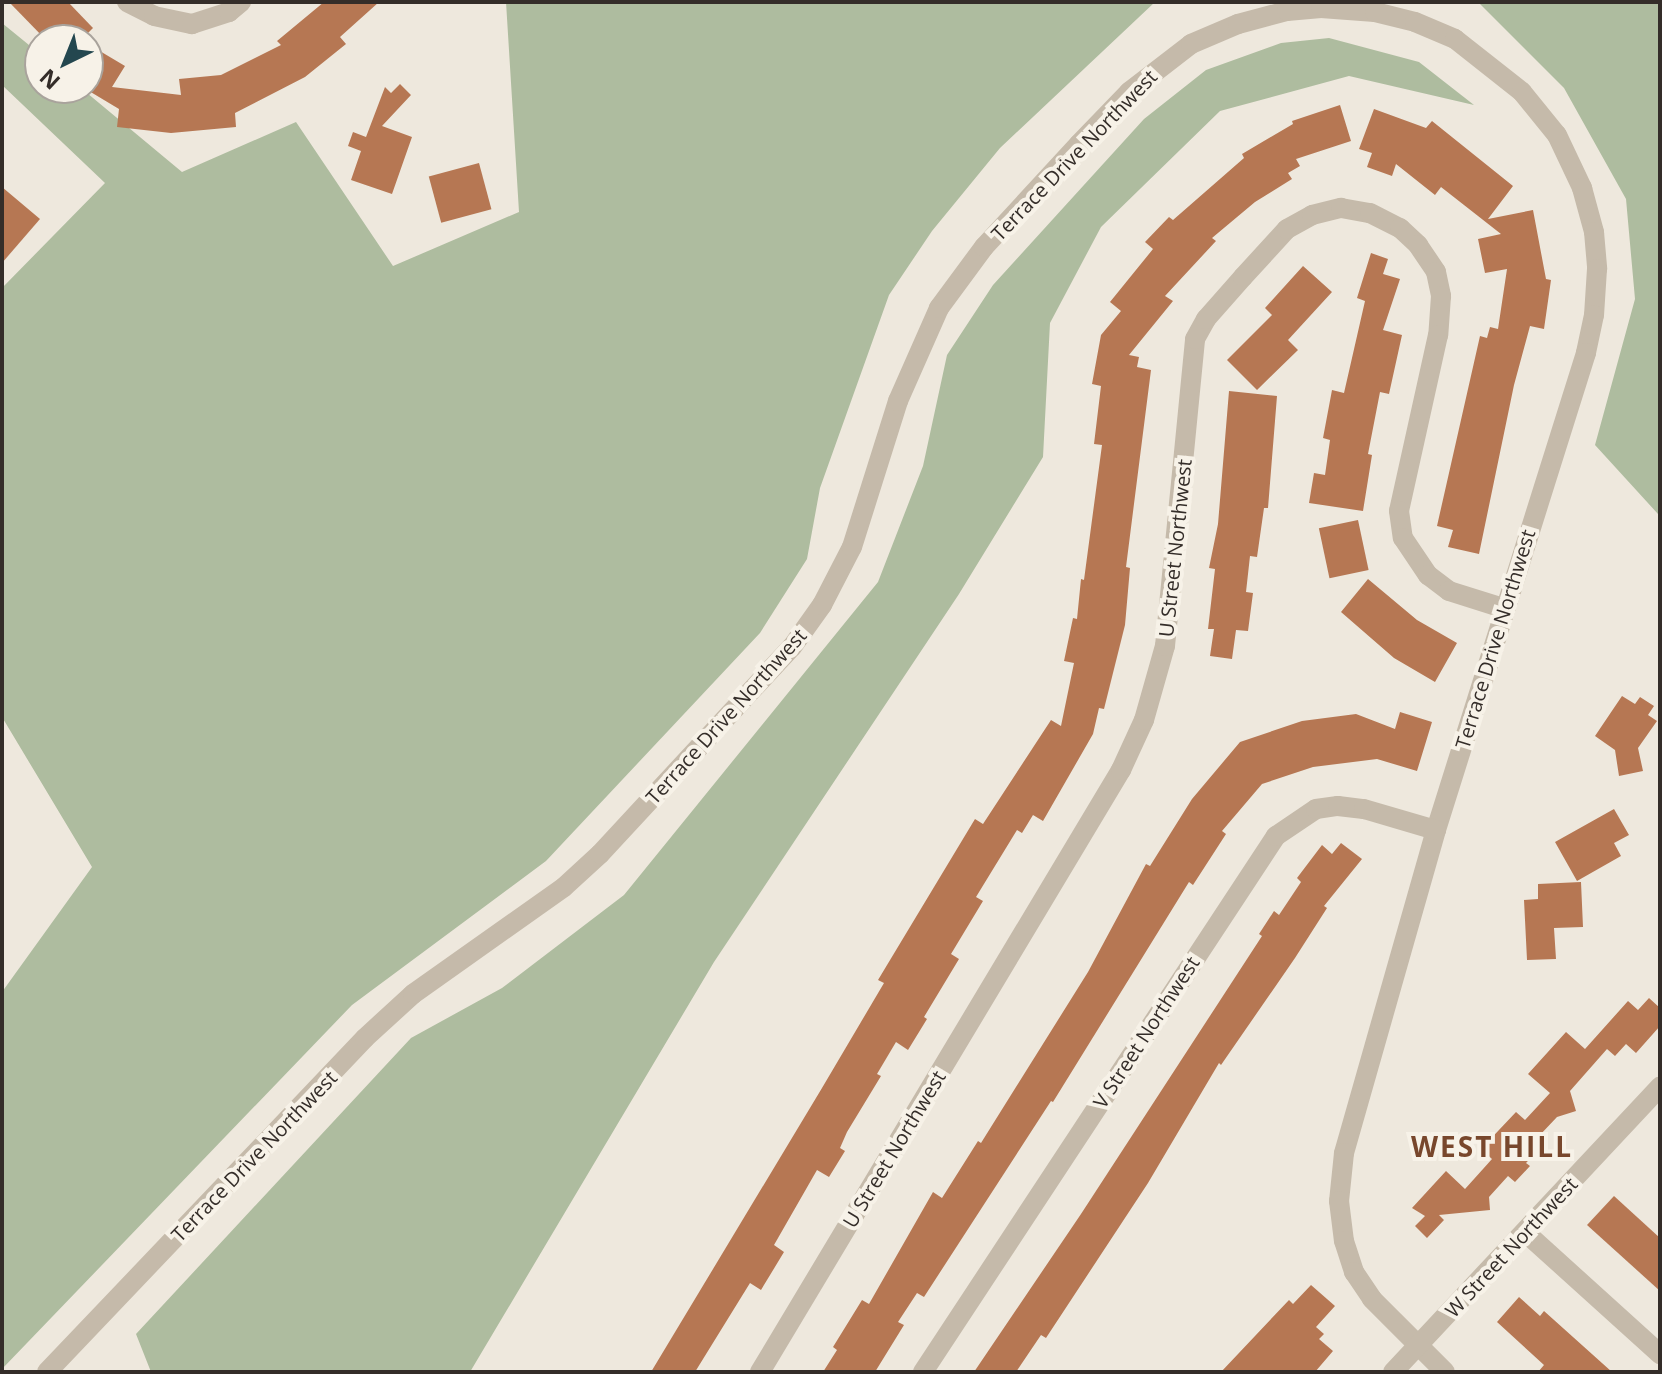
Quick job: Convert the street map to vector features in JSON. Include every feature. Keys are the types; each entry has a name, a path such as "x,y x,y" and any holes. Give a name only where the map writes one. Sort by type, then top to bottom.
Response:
{"street":[{"path":"127,2 154,16 192,24 229,12 241,2"},
{"name":"Terrace Drive Northwest","path":"47,1372 365,1038 413,994 564,887 600,854 792,647 822,605 852,547 910,369 954,283 1129,92 1191,44 1238,24 1287,11 1321,8 1388,15 1415,22 1468,48 1522,92 1557,135 1582,188 1594,232 1597,269 1594,315 1586,353 1503,608 1344,1153 1339,1201 1344,1241 1354,1272 1372,1299 1445,1372"},
{"name":"U Street Northwest","path":"760,1372 1121,770 1144,720 1165,646 1195,339 1206,319 1287,229 1312,215 1341,208 1370,213 1400,228 1418,245 1436,272 1441,296 1438,335 1399,511 1403,538 1428,575 1449,591 1503,608"},
{"name":"V Street Northwest","path":"923,1372 1276,836 1316,809 1338,806 1364,809 1436,830"},
{"name":"W Street Northwest","path":"1393,1372 1660,1087"},
{"path":"1526,1233 1660,1354"}],"green space":[{"path":"506,2 1155,2 1000,148 932,231 889,295 820,488 807,559 760,633 546,861 352,1005 2,1369 2,992 92,867 2,717 2,288 105,183 2,85 2,23 24,41 24,104 100,104 182,172 296,122 393,266 519,212"},
{"path":"1478,2 1660,2 1658,514 1595,445 1635,299 1626,199 1564,88"},
{"path":"1329,38 1419,62 1474,105 1349,76 1220,111 1101,227 1050,323 1043,457 959,594 714,962 470,1372 151,1372 136,1334 411,1038 502,988 624,895 878,582 923,466 947,355 993,285 1144,119 1206,70 1281,43"}],"building":[{"path":"9,2 68,2 89,24 30,24"},
{"path":"324,2 379,2 340,37 346,44 305,77 235,113 236,127 171,133 117,127 119,109 104,100 104,54 125,66 112,87 181,95 179,79 221,75 281,45 277,41"},
{"path":"400,84 411,95 382,126 412,137 392,194 351,180 361,151 348,146 353,132 366,137 385,87 391,93"},
{"path":"1340,105 1351,141 1296,159 1300,166 1288,173 1292,179 1255,202 1212,238 1216,241 1165,296 1173,301 1129,355 1139,357 1137,367 1151,370 1126,567 1130,568 1125,625 1104,709 1099,708 1093,734 1043,821 1033,815 1022,833 1017,830 976,897 983,901 951,954 959,959 924,1017 927,1019 908,1050 896,1042 877,1074 881,1076 847,1132 840,1148 845,1151 829,1177 817,1170 774,1245 784,1252 761,1290 750,1283 695,1372 651,1372 884,983 878,980 975,819 983,824 1051,720 1061,726 1074,663 1064,661 1073,618 1077,619 1081,579 1084,580 1102,445 1094,444 1101,386 1092,384 1101,335 1121,311 1110,302 1153,249 1145,242 1169,217 1173,220 1244,158 1242,154 1293,124 1292,121"},
{"path":"1374,109 1426,128 1432,121 1513,186 1488,219 1533,210 1546,279 1551,280 1544,329 1530,326 1514,385 1479,554 1448,547 1453,530 1437,526 1480,336 1487,338 1490,327 1498,329 1507,269 1485,273 1478,239 1501,234 1441,187 1435,195 1396,164 1392,176 1367,167 1372,153 1359,149"},
{"path":"479,163 491,209 441,223 429,176"},
{"path":"2,187 40,219 2,263"},
{"path":"1371,253 1388,259 1383,274 1400,279 1383,330 1402,335 1389,394 1380,392 1368,454 1372,455 1363,511 1309,503 1314,473 1325,475 1330,440 1323,438 1332,390 1344,393 1365,301 1357,298"},
{"path":"1303,266 1332,292 1288,340 1298,350 1257,390 1227,360 1272,315 1265,308"},
{"path":"1229,391 1277,396 1268,508 1264,508 1257,557 1250,556 1246,592 1253,593 1248,631 1236,630 1232,659 1210,656 1214,629 1208,629 1215,569 1209,568 1218,524"},
{"path":"1358,520 1369,570 1329,578 1319,528"},
{"path":"1368,579 1417,620 1457,643 1435,682 1394,658 1341,612"},
{"path":"1622,696 1635,704 1640,697 1654,706 1648,715 1657,721 1638,748 1643,771 1619,776 1615,750 1595,736"},
{"path":"1400,712 1432,722 1417,771 1377,759 1313,767 1262,784 1222,831 1226,834 1193,885 1189,882 1053,1102 924,1297 917,1293 898,1322 904,1325 875,1372 823,1372 837,1350 833,1347 862,1300 869,1304 933,1192 942,1198 978,1141 981,1143 1088,972 1146,864 1150,866 1192,799 1240,742 1302,721 1356,714 1395,729"},
{"path":"1614,809 1629,835 1614,843 1621,856 1577,881 1555,842"},
{"path":"1341,843 1362,859 1324,906 1327,908 1295,958 1221,1065 1219,1063 1148,1183 1046,1338 1041,1335 1016,1372 974,1372 1262,936 1259,934 1274,911 1279,915 1301,882 1297,878 1322,845 1332,854"},
{"path":"1581,882 1583,927 1554,928 1556,959 1527,960 1524,900 1538,899 1538,884"},
{"path":"1649,998 1660,1008 1660,1026 1636,1053 1626,1044 1615,1056 1607,1049 1570,1091 1576,1111 1557,1117 1539,1136 1546,1142 1526,1163 1530,1166 1515,1182 1508,1176 1489,1197 1490,1210 1439,1215 1444,1220 1427,1238 1415,1226 1425,1216 1412,1208 1446,1171 1465,1189 1492,1159 1481,1149 1516,1112 1525,1120 1550,1093 1528,1074 1566,1032 1585,1049 1628,1001 1638,1010"},
{"path":"1614,1196 1660,1238 1660,1291 1587,1225"},
{"path":"1311,1285 1335,1306 1316,1327 1324,1334 1319,1339 1333,1351 1315,1372 1221,1372 1289,1300 1293,1304"},
{"path":"1519,1297 1540,1316 1544,1311 1612,1372 1538,1372 1544,1365 1497,1322"}],"district":[{"name":"WEST HILL","path":"1492,1146"}]}
